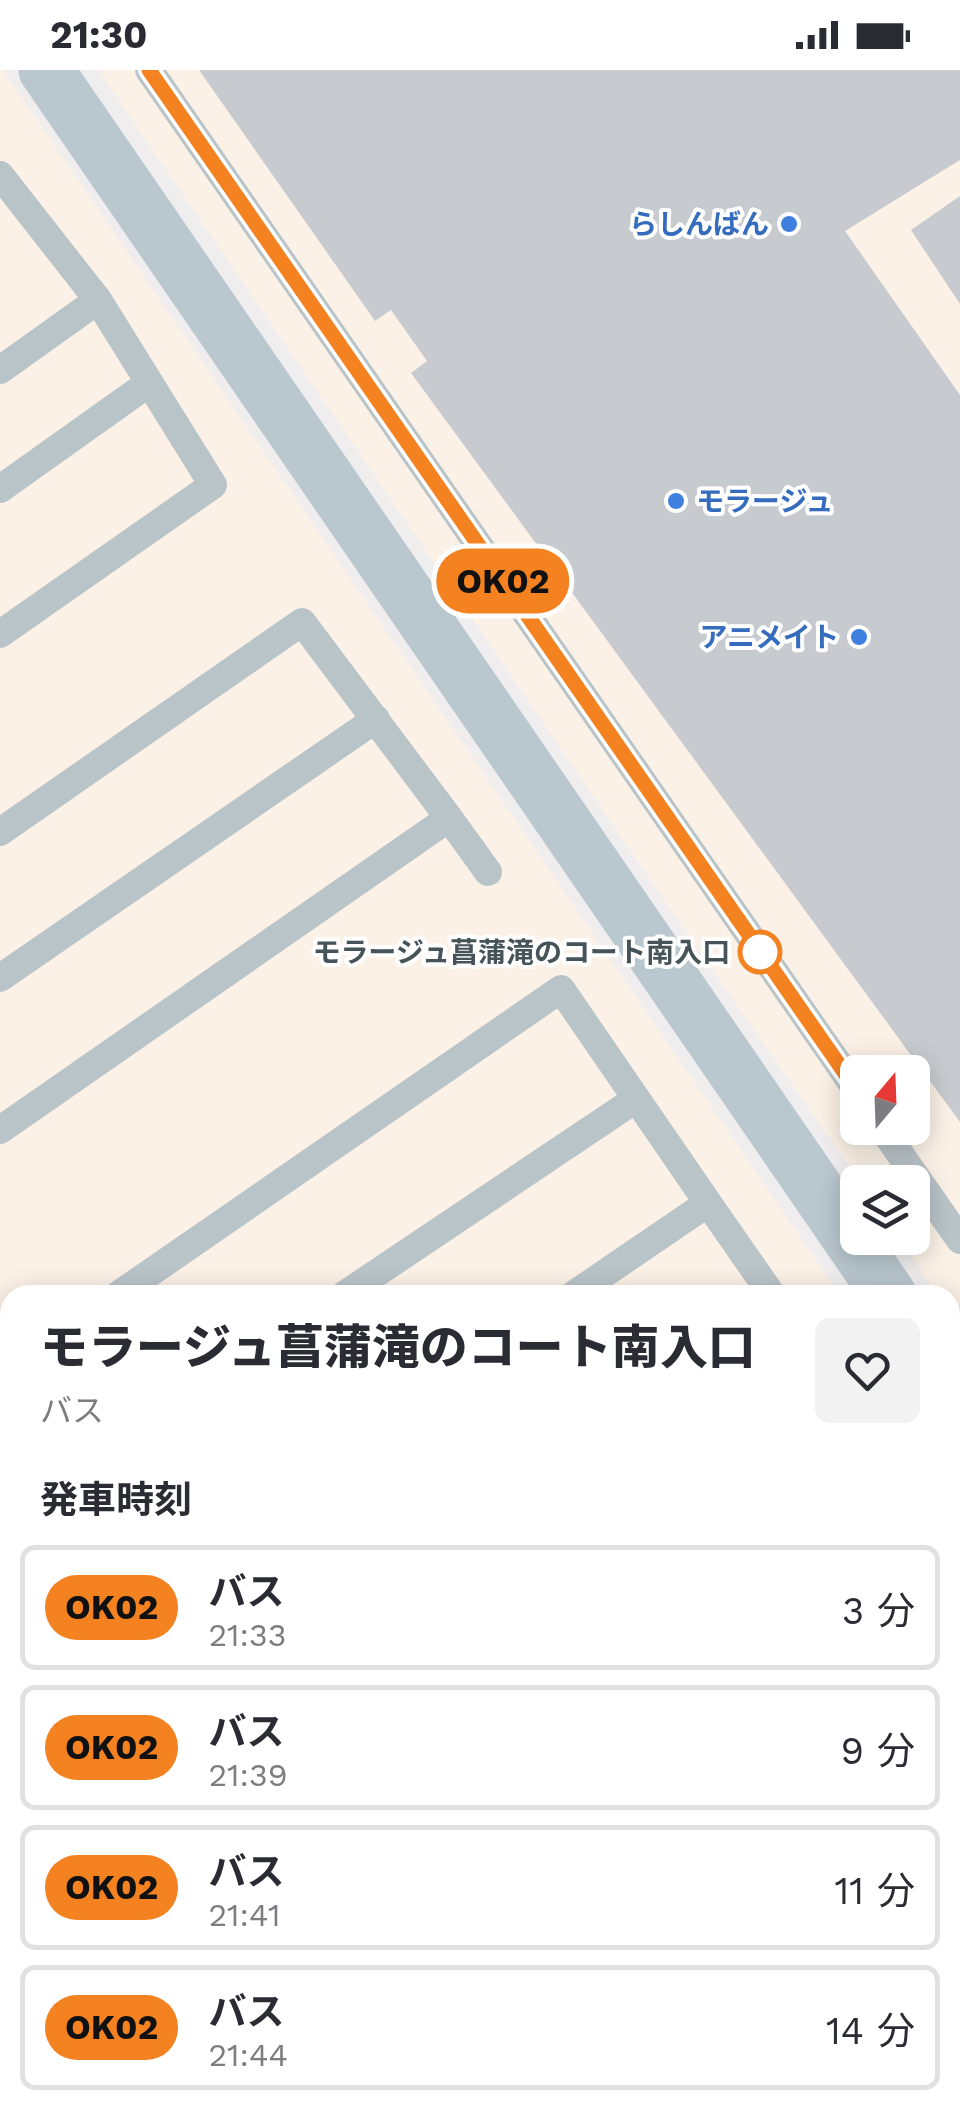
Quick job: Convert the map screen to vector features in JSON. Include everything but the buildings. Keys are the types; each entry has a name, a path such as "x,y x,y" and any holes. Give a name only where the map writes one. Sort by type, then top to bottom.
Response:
{"street":[{"path":"46,70 882,1285"}],"lane":[{"path":"149,70 840,1066"},
{"path":"0,634 213,485 98,300 4,188"},
{"path":"0,370 98,300"},
{"path":"0,489 149,383"},
{"path":"0,832 302,622 488,872"},
{"path":"0,978 376,720"},
{"path":"0,1130 449,818"},
{"path":"132,1285 561,989 765,1285"},
{"path":"359,1285 636,1099"},
{"path":"894,1145 960,1240"},
{"path":"588,1285 708,1202"}],"shaded area":[{"path":"0,70 3,70 833,1285 0,1285"},
{"name":"モラージュ","path":"98,70 960,70 960,1285 931,1285 910,1255 930,1255 930,1165 848,1165"}],"bus line":[{"name":"OK02","path":"149,70 840,1066"}],"place":[{"name":"らしんばん","path":"789,224"},
{"name":"モラージュ","path":"676,501"},
{"name":"アニメイト","path":"859,637"},
{"name":"モラージュ菖蒲滝のコート南入口","path":"760,952"}]}
